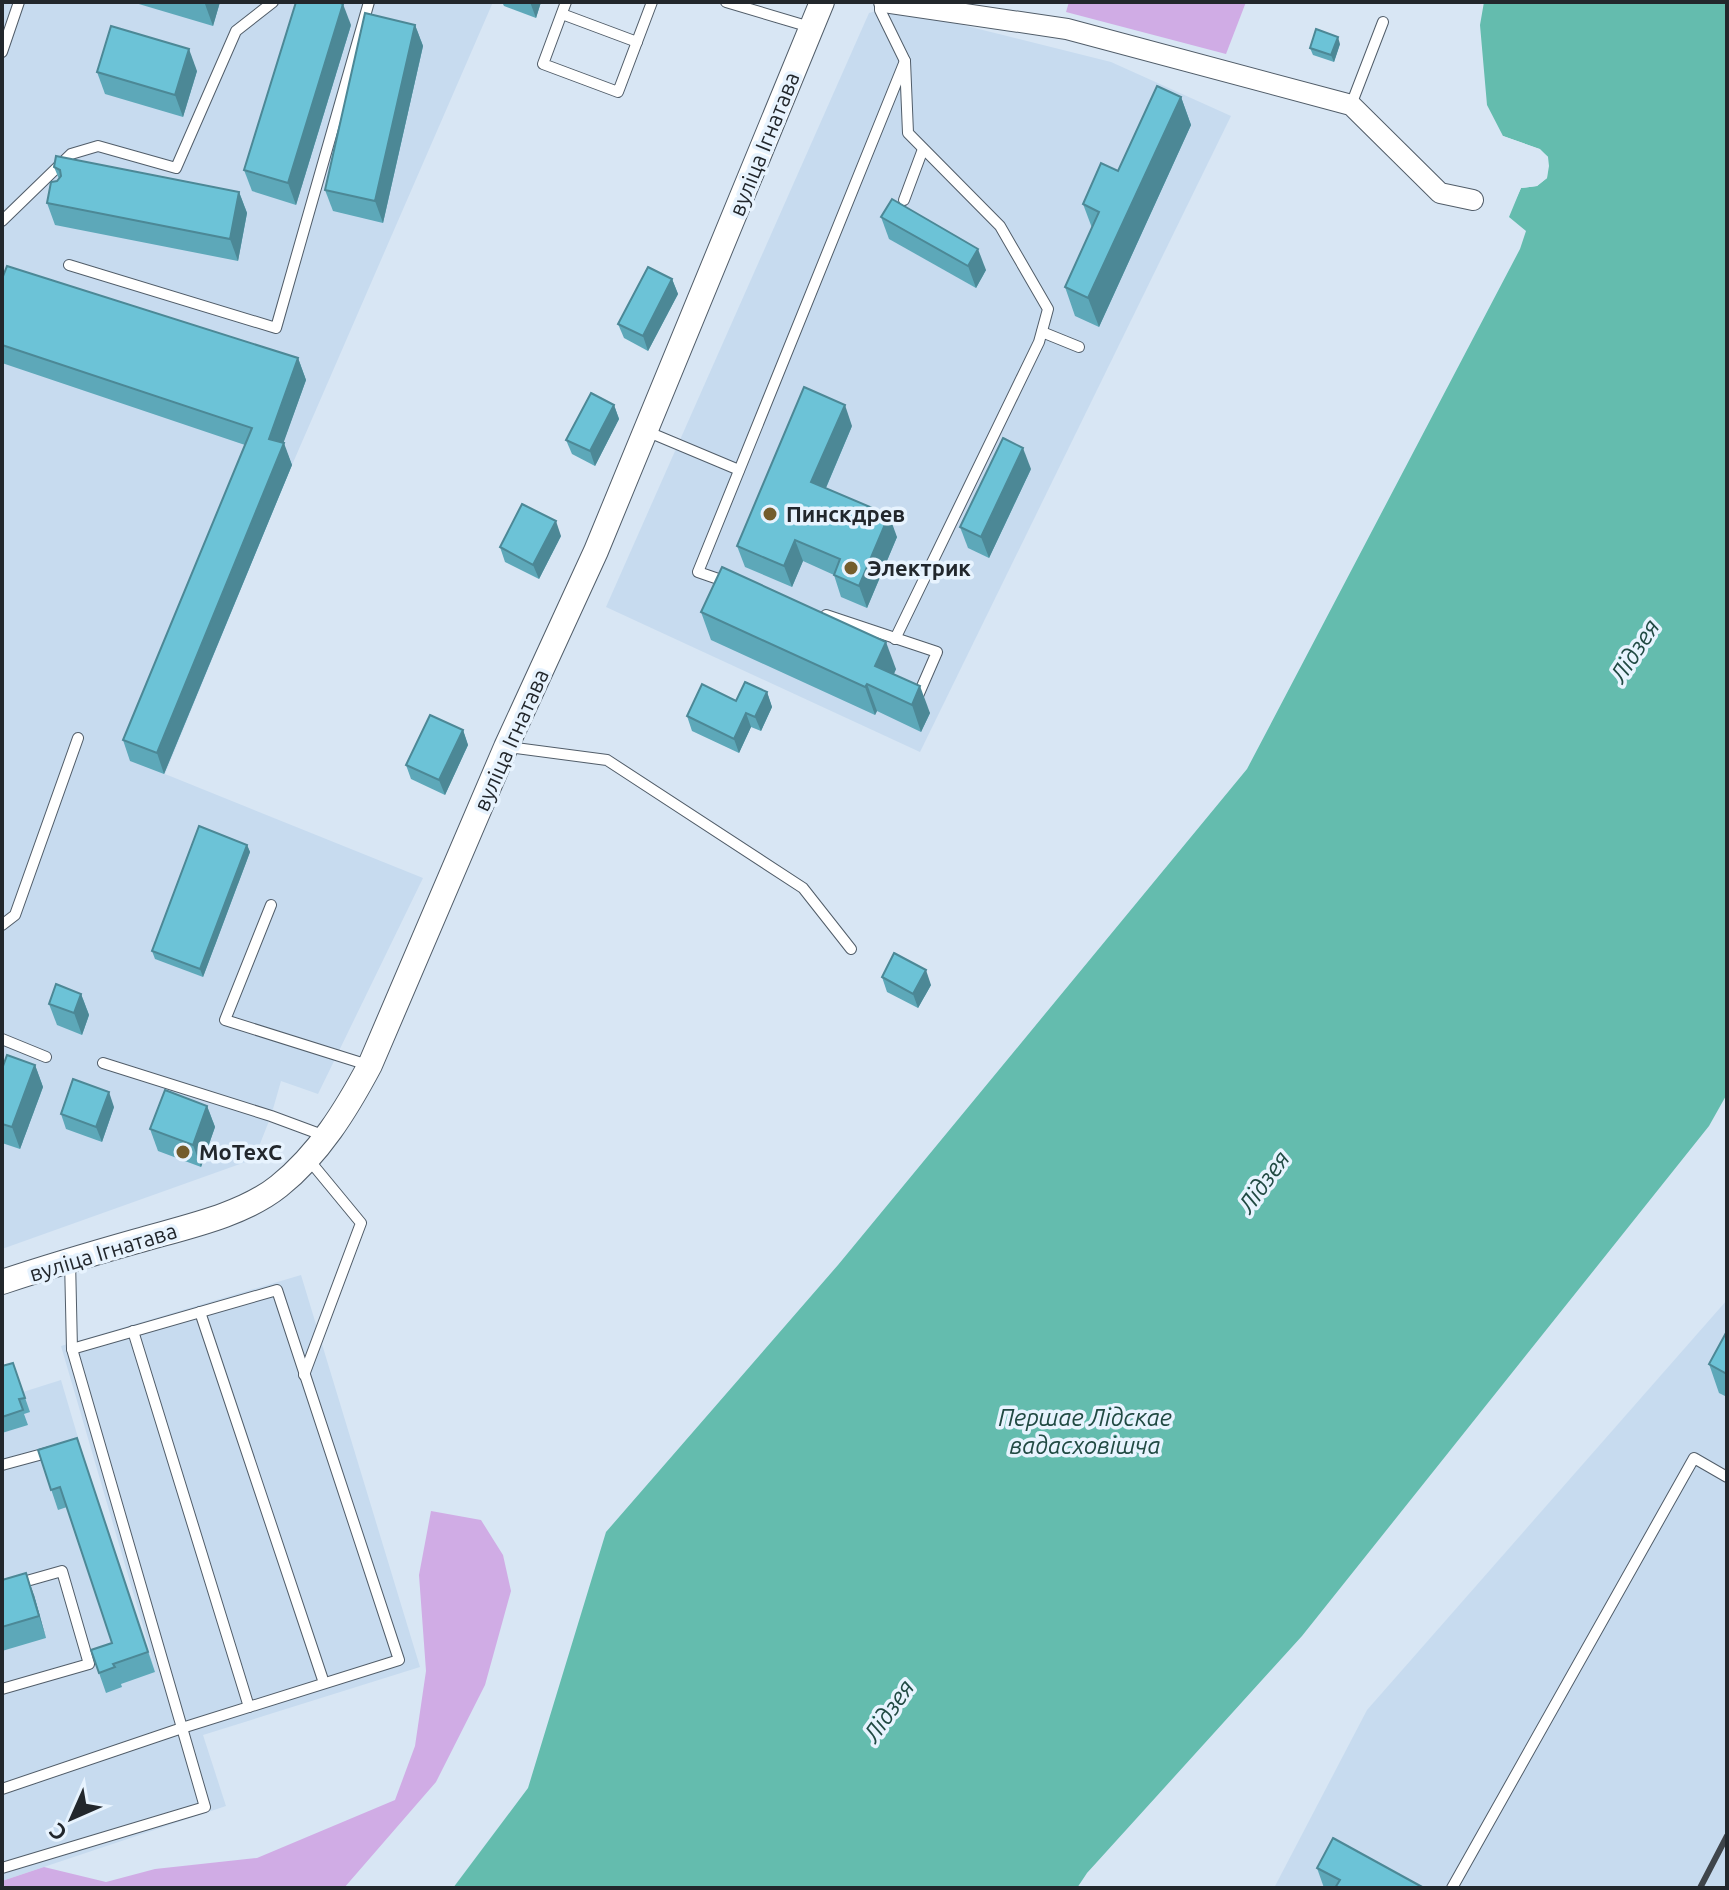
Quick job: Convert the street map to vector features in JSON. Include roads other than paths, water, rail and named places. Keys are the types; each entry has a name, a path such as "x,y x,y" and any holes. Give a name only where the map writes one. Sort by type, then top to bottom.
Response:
{"street":[{"name":"вуліца Ігнатава","path":"2,1282 223,1216 277,1188 327,1137 348,1108 370,1065 506,747 596,551 822,2"},
{"path":"882,2 1067,29 1351,105 1440,193 1473,200"}],"lane":[{"path":"2,52 19,2"},
{"path":"2,221 71,154 98,146 176,168 236,31 273,2"},
{"path":"69,265 276,328 369,2"},
{"path":"566,2 543,64 618,92 652,2"},
{"path":"726,2 812,28"},
{"path":"882,2 880,10 905,61 908,133 1000,226 1048,309 1042,332 895,639"},
{"path":"562,14 637,42"},
{"path":"1351,105 1383,22"},
{"path":"744,588 698,572 905,61"},
{"path":"904,200 923,149"},
{"path":"30,194 46,195"},
{"path":"1042,332 1079,347"},
{"path":"646,431 739,470"},
{"path":"819,613 937,652 917,698"},
{"path":"2,925 15,915 78,738"},
{"path":"506,747 607,760 803,888 851,949"},
{"path":"271,905 225,1020 370,1065"},
{"path":"2,1039 46,1057"},
{"path":"103,1063 327,1137"},
{"path":"304,1375 361,1223 308,1158"},
{"path":"2,1868 205,1807 72,1349 70,1260"},
{"path":"2,1789 399,1660 277,1290 72,1349"},
{"path":"200,1312 324,1683"},
{"path":"133,1331 249,1707"},
{"path":"2,1465 61,1449"},
{"path":"1452,1888 1694,1458 1727,1477"},
{"path":"2,1588 62,1571 89,1664 2,1689"}],"water":[{"name":"Першае Лідскае вадасховішча","path":"1484,2 1727,2 1727,1094 1709,1126 1302,1636 1087,1873 1077,1888 453,1888 528,1788 606,1532 838,1265 1247,769 1520,249 1526,231 1509,217 1521,188 1537,186 1547,178 1548,157 1539,149 1503,136 1487,105 1480,25"}],"railway":[{"path":"1700,1888 1727,1836"}],"place":[{"name":"Пинскдрев","path":"770,514"},
{"name":"Электрик","path":"851,568"},
{"name":"MoTexC","path":"183,1152"}],"water label":[{"name":"Лідзея","path":"1635,651"},
{"name":"Лідзея","path":"1264,1182"},
{"name":"Лідзея","path":"889,1711"}]}
